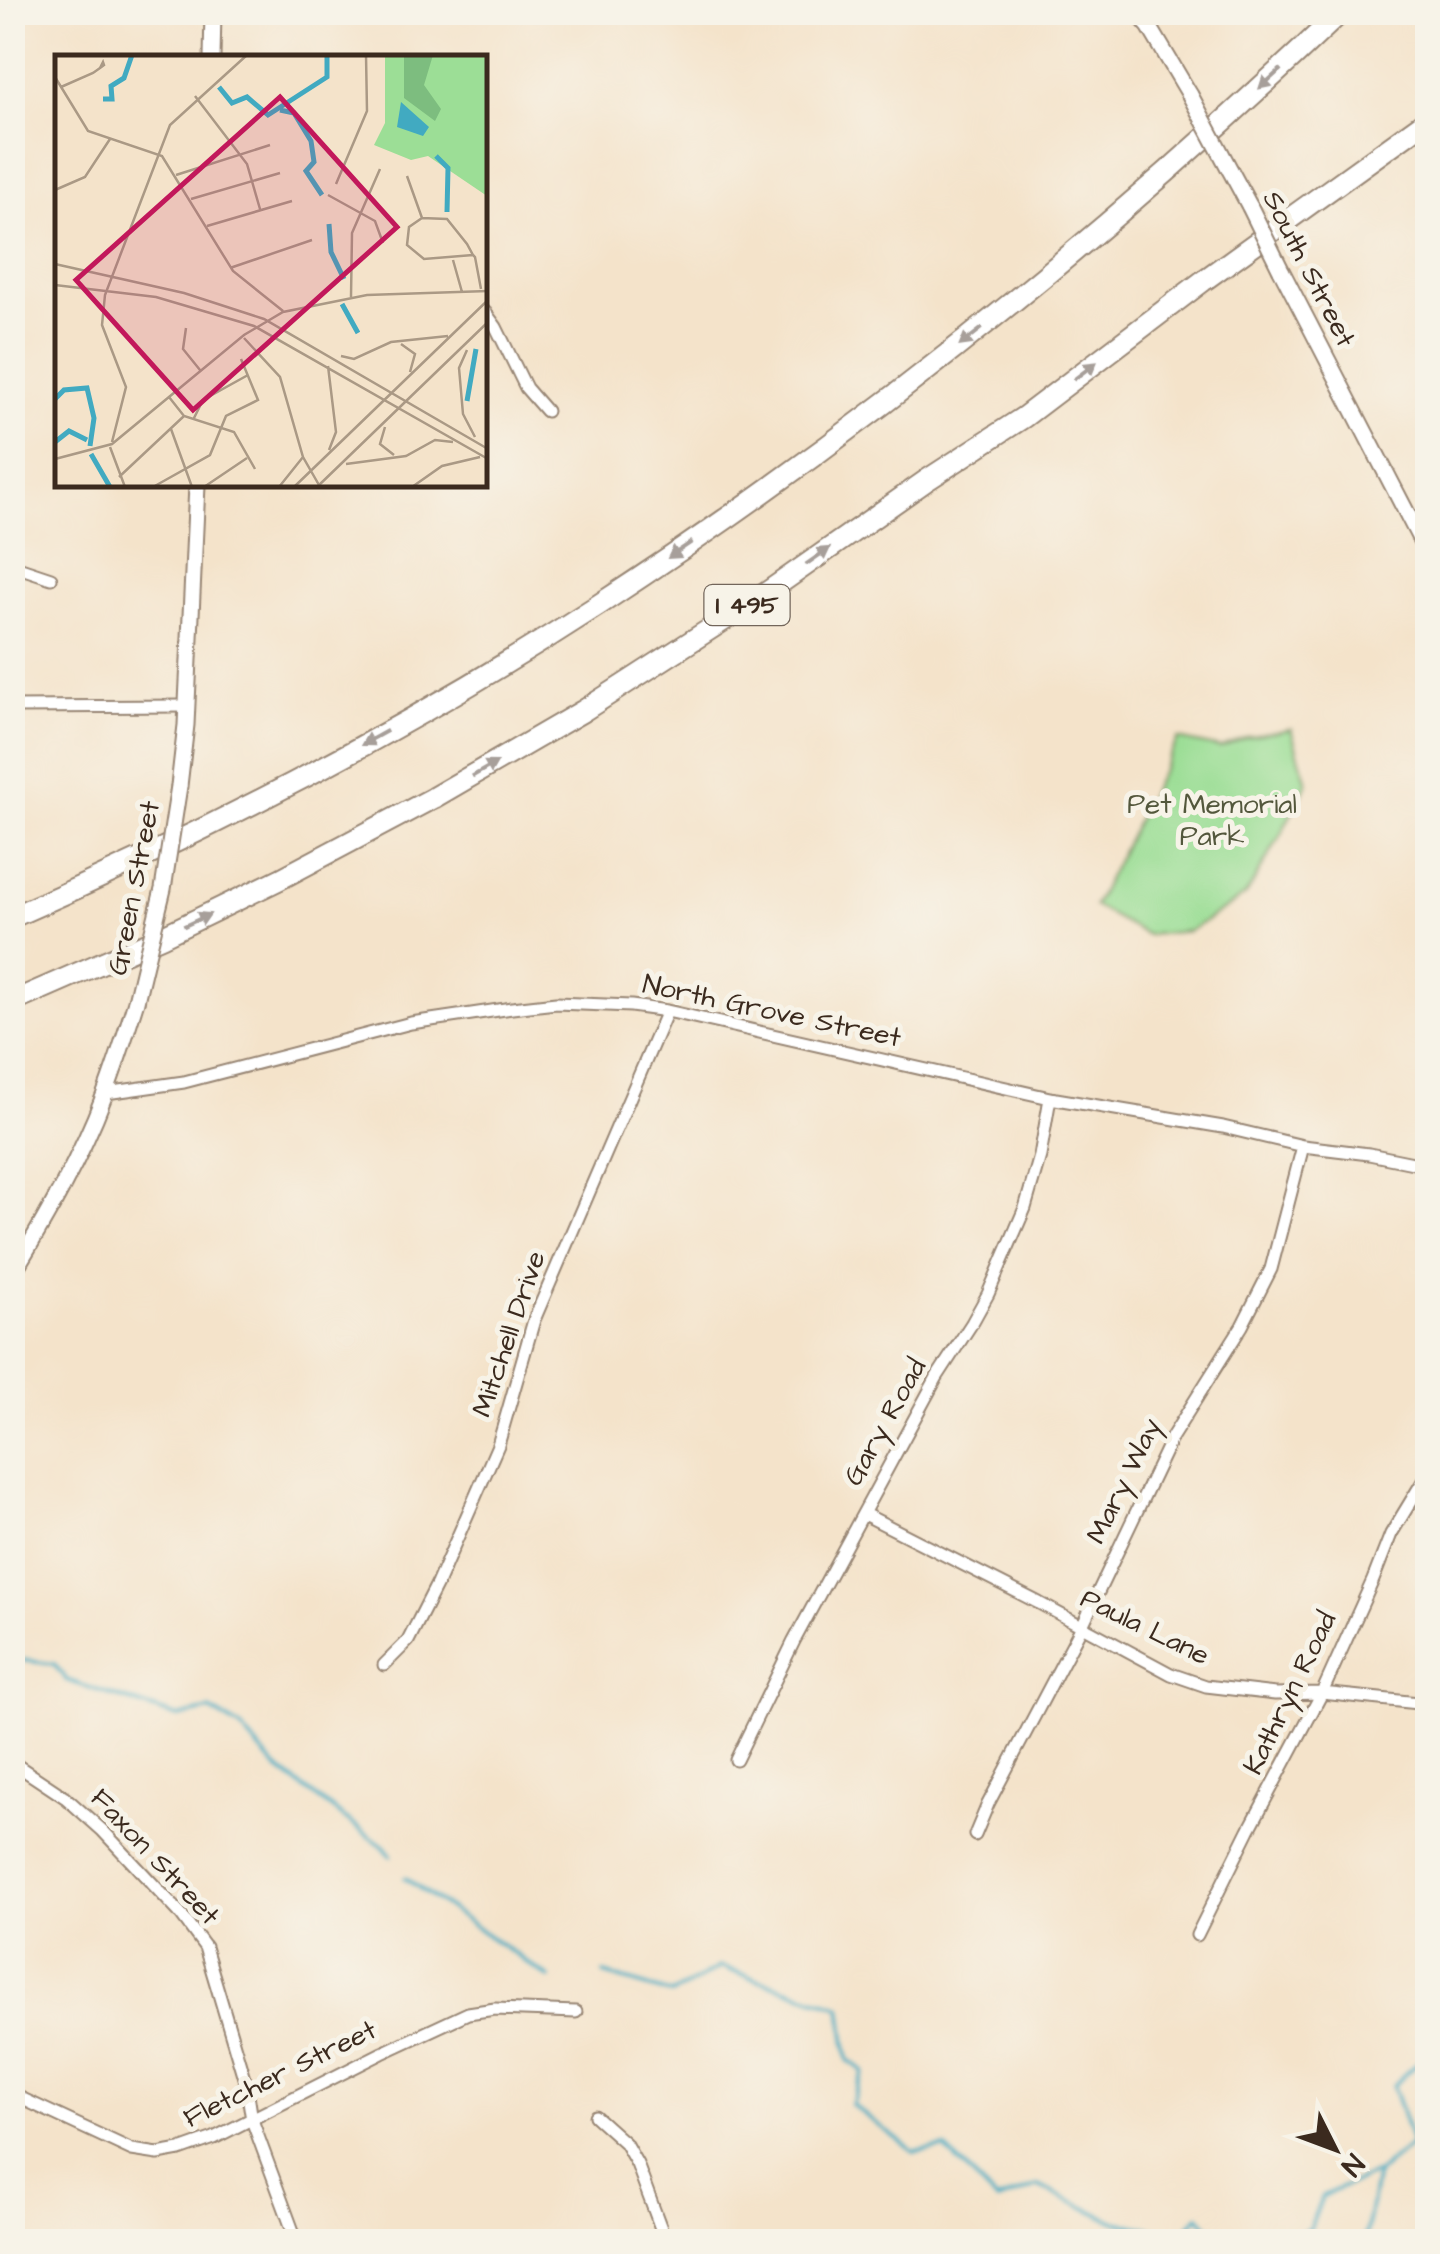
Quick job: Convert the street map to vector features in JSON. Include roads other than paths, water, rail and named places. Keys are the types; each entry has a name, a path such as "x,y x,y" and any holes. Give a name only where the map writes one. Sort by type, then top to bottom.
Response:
{"highway":[{"path":"12,917 233,813 362,745 526,650 712,528 896,396 1006,308 1210,133 1341,12"},
{"name":"I 495","path":"12,1002 293,873 584,711 1024,418 1203,281 1428,120"}],"main road":[{"path":"212,55 213,12"},
{"name":"South Street","path":"1136,12 1149,26 1190,95 1428,554"},
{"name":"Green Street","path":"12,1274 60,1192 106,1093 136,1001 158,911 180,786 197,488"}],"street":[{"path":"12,92 12,106"},
{"path":"488,316 526,388 546,411"},
{"path":"12,566 51,578"},
{"path":"12,707 186,706"},
{"name":"North Grove Street","path":"106,1093 184,1082 410,1023 556,1004 631,1006 668,1011 1050,1098 1428,1166"},
{"name":"Mitchell Drive","path":"384,1665 408,1642 498,1445 534,1320 668,1011"},
{"name":"Gary Road","path":"736,1760 794,1641 937,1376 988,1294 1025,1208 1040,1156 1050,1098"},
{"name":"Mary Way","path":"975,1834 1082,1626 1172,1437 1242,1326 1271,1269 1302,1146"},
{"name":"Kathryn Road","path":"1197,1934 1322,1693 1391,1534 1428,1472"},
{"name":"Paula Lane","path":"864,1514 1171,1674 1206,1686 1428,1704"},
{"name":"Faxon Street","path":"12,1762 66,1798 103,1831 179,1912 205,1948 252,2120 297,2242"},
{"name":"Fletcher Street","path":"12,2094 132,2150 158,2154 214,2138 468,2013 496,2009 576,2012"},
{"path":"594,2116 624,2143 637,2164 666,2242"}],"waterway":[{"path":"12,1659 54,1664 66,1680 178,1717 210,1710 240,1727 276,1768 391,1856"},
{"path":"405,1878 549,1978"},
{"path":"604,1974 672,1994 720,1967 841,2007 848,2060 864,2071 852,2105 914,2152 945,2148 997,2201 1038,2186 1116,2222 1181,2235 1199,2216 1217,2236 1241,2233 1251,2242"},
{"path":"1364,2242 1377,2173 1412,2144 1393,2086 1428,2057"},
{"path":"1284,2242 1310,2228 1322,2196 1374,2174"}],"park label":[{"name":"Pet Memorial Park","path":"1212,820"}]}
